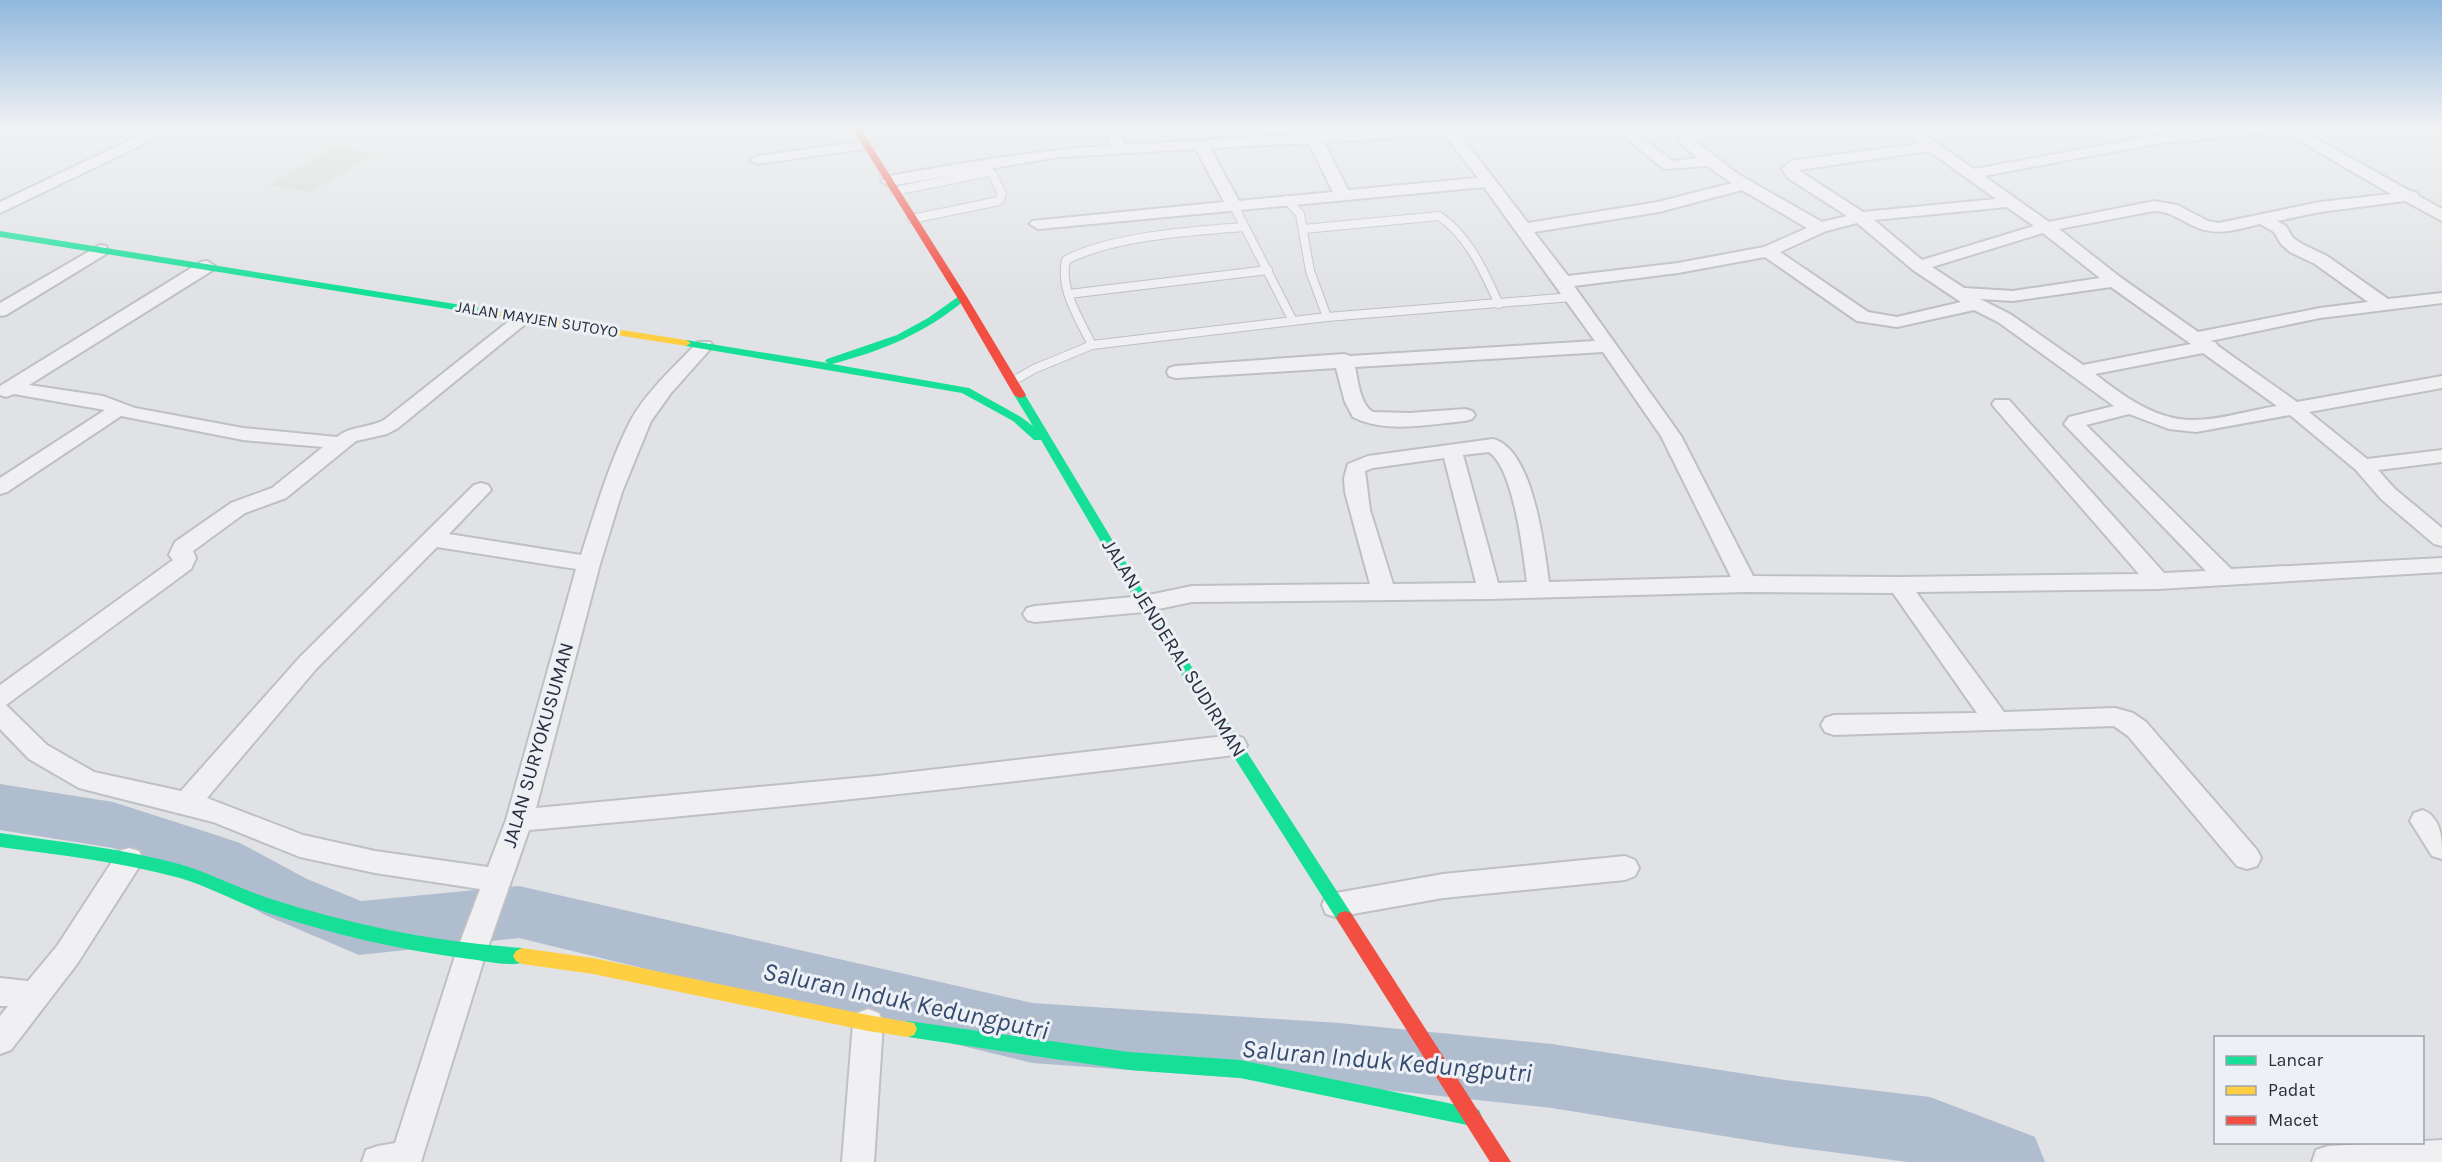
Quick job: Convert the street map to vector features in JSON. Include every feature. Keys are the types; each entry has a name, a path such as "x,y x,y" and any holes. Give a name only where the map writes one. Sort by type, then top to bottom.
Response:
{"main road":[{"name":"JALAN JENDERAL SUDIRMAN","path":"890,182 962,297 1144,604 1501,1162"},
{"name":"JALAN MAYJEN SUTOYO","path":"0,234 818,364 964,390 1017,419 1055,452"},
{"path":"818,364 911,336 940,318 962,297"},
{"path":"0,840 129,859 206,879 262,903 341,926 475,945 593,966 868,1023 1130,1061 1240,1069 1472,1116"}],"street":[{"path":"0,208 53,182"},
{"path":"892,186 909,182"},
{"path":"1221,182 1233,204"},
{"path":"1336,182 1342,195"},
{"path":"1038,224 1233,204 1486,182"},
{"path":"1489,182 1671,436 1746,584"},
{"path":"1739,182 1820,228"},
{"path":"1805,182 1860,217 1919,266 1976,304 2004,318 2130,408 2176,425 2196,426 2442,382"},
{"path":"1981,182 2046,227 2114,281 2203,342 2294,409 2363,465 2388,494 2442,539"},
{"path":"2386,182 2442,216"},
{"path":"1523,229 1659,207 1743,185"},
{"path":"1919,266 2046,227 2161,206 2169,206 2199,223 2215,228 2320,207 2411,196"},
{"path":"1567,290 1768,250 1820,228 1860,217 2008,202"},
{"path":"2261,218 2280,229 2287,241 2296,248 2321,260 2383,304"},
{"path":"0,311 100,250"},
{"path":"1768,250 1863,317 1897,322 1976,304"},
{"path":"5,391 207,267"},
{"path":"1959,293 2013,296 2114,281"},
{"path":"2080,371 2320,313 2442,298"},
{"path":"0,698 183,564 184,558 180,551 183,547 238,508 279,493 341,443 356,434 380,430 391,424 525,317"},
{"name":"JALAN SURYOKUSUMAN","path":"396,1161 519,820 589,564 612,492 642,420 664,389 704,346"},
{"path":"1176,372 1344,360 1608,346"},
{"path":"1344,360 1358,410 1366,417 1386,419 1465,415"},
{"path":"5,391 103,402 117,410 243,434 341,443"},
{"path":"2002,404 2158,581"},
{"path":"2130,408 2076,421 2074,424 2226,577"},
{"path":"0,487 117,410"},
{"path":"1384,592 1356,494 1353,472 1355,468 1368,462 1493,445 1501,448 1509,458 1532,541 1539,589"},
{"path":"1452,450 1489,591"},
{"path":"2363,465 2442,456"},
{"path":"188,803 308,663 481,490"},
{"path":"434,539 589,564"},
{"path":"1035,614 1144,604 1192,594 1489,591 1746,584 1899,585 2158,581 2442,565"},
{"path":"1899,585 1997,722"},
{"path":"0,713 38,752 88,781 188,803 220,813 300,846 494,891"},
{"path":"1833,725 2115,717 2130,723 2247,858"},
{"path":"519,820 690,806 1000,775 1234,745"},
{"path":"2423,821 2442,848"},
{"path":"0,1040 67,955 129,859"},
{"path":"1336,905 1384,893 1567,876 1625,868"},
{"path":"0,992 34,995"},
{"path":"858,1162 868,1023"},
{"path":"2328,1162 2442,1156"}],"lane":[{"path":"892,186 918,182"},
{"path":"912,219 999,201 1002,194 996,182"},
{"path":"1287,200 1300,214 1310,271 1327,317"},
{"path":"1233,204 1293,321"},
{"path":"1304,229 1439,216 1454,227 1484,273 1499,304"},
{"path":"1092,345 1069,294 1062,266 1065,260 1103,245 1214,229 1244,227"},
{"path":"1069,294 1268,270"},
{"path":"1012,381 1034,369 1092,345 1327,317 1499,304 1567,290"}],"shaded area":[{"path":"274,182 327,182 311,192 269,185"}],"waterway":[{"name":"Saluran Induk Kedungputri","path":"0,807 113,825 219,860 286,897 359,928 519,912 1032,1033 1339,1054 1552,1076 1785,1113 1930,1131 2010,1162"}],"traffic: fast":[{"path":"0,234 499,314"},
{"path":"831,361 901,338 932,321 962,297"},
{"path":"686,343 965,390 1017,419 1038,437"},
{"path":"1020,395 1144,604 1345,918"},
{"path":"0,840 104,855 180,871 295,914 359,931 457,950 522,956"},
{"path":"908,1029 1129,1061 1240,1069 1472,1117"}],"traffic: slow":[{"path":"499,314 686,343"},
{"path":"522,956 593,966 868,1023 908,1029"}],"traffic: jam":[{"path":"890,182 1020,395"},
{"path":"1345,918 1501,1162"}]}
